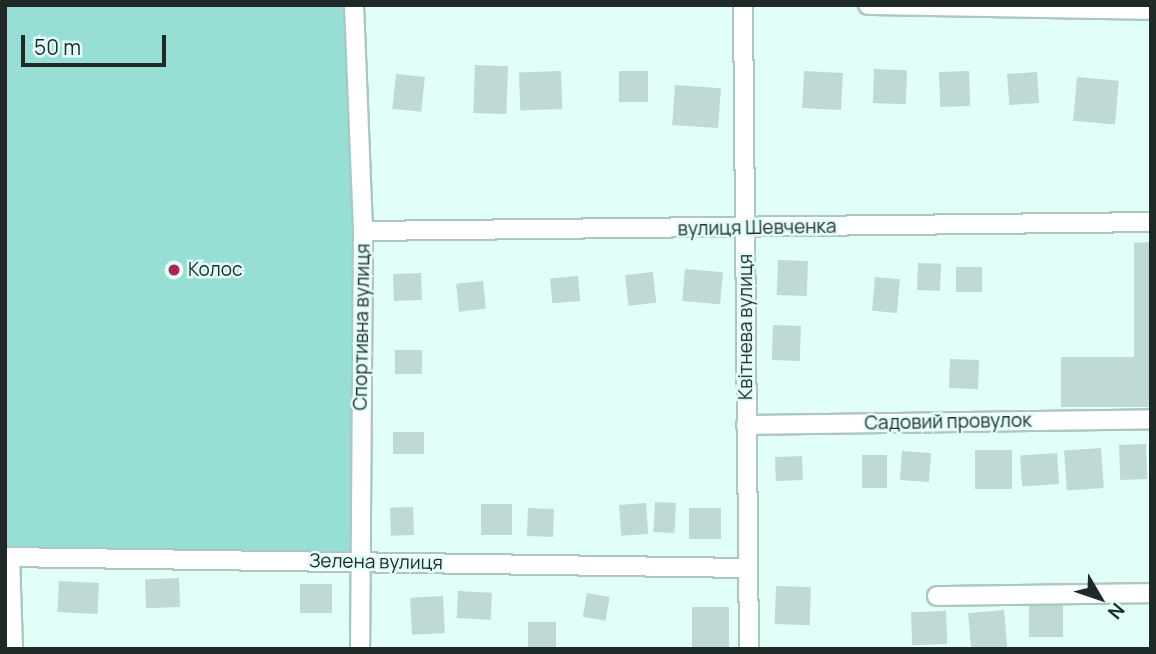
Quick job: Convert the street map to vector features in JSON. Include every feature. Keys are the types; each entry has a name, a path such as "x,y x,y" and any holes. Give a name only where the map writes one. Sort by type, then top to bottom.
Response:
{"street":[{"name":"Спортивна вулиця","path":"354,5 363,231 360,649"},
{"name":"Квітнева вулиця","path":"743,5 749,649"},
{"path":"868,5 1151,10"},
{"name":"вулиця Шевченка","path":"363,231 1151,222"},
{"name":"Садовий провулок","path":"746,425 1151,419"},
{"path":"8,557 13,649"},
{"name":"Зелена вулиця","path":"8,557 747,568"},
{"path":"937,596 1151,593"}],"shaded area":[{"path":"5,5 354,5 354,557 5,557"}],"building":[{"path":"475,65 508,66 506,114 473,113"},
{"path":"874,69 907,70 906,104 873,103"},
{"path":"561,71 562,109 520,110 519,72"},
{"path":"619,71 648,71 648,102 619,102"},
{"path":"804,71 843,73 841,110 802,108"},
{"path":"969,71 970,106 940,107 939,72"},
{"path":"1037,72 1039,103 1009,105 1007,74"},
{"path":"396,74 425,77 421,112 392,109"},
{"path":"1077,77 1119,81 1115,124 1073,121"},
{"path":"675,85 721,88 718,128 672,125"},
{"path":"1151,242 1151,407 1061,407 1061,357 1134,357 1134,243"},
{"path":"778,260 808,261 807,296 777,295"},
{"path":"918,263 941,264 940,291 917,290"},
{"path":"956,267 982,267 982,292 956,292"},
{"path":"685,269 723,272 720,304 682,301"},
{"path":"653,272 656,303 628,306 625,275"},
{"path":"421,273 422,300 394,301 393,274"},
{"path":"578,276 580,301 552,303 550,278"},
{"path":"875,277 900,279 897,313 872,311"},
{"path":"483,281 486,309 459,312 456,284"},
{"path":"773,325 801,326 800,361 772,360"},
{"path":"395,350 422,350 422,374 395,374"},
{"path":"950,359 979,360 978,389 949,388"},
{"path":"393,432 424,432 424,454 393,454"},
{"path":"1146,444 1147,479 1120,480 1119,445"},
{"path":"1101,448 1104,488 1067,490 1064,451"},
{"path":"975,450 1012,450 1012,489 975,489"},
{"path":"902,451 931,453 929,482 900,480"},
{"path":"1057,453 1059,484 1022,487 1020,456"},
{"path":"862,455 887,455 887,488 862,488"},
{"path":"802,456 803,480 776,481 775,457"},
{"path":"655,502 676,503 674,533 653,532"},
{"path":"646,503 648,534 621,536 619,505"},
{"path":"481,504 512,504 512,535 481,535"},
{"path":"413,507 414,535 391,536 390,508"},
{"path":"528,508 554,509 553,537 527,536"},
{"path":"689,508 721,508 721,539 689,539"},
{"path":"179,578 180,607 146,608 145,579"},
{"path":"59,581 99,583 97,614 57,612"},
{"path":"300,584 332,584 332,613 300,613"},
{"path":"776,586 811,587 810,625 775,624"},
{"path":"458,591 492,593 491,620 457,618"},
{"path":"587,593 610,597 605,621 583,617"},
{"path":"443,596 445,633 412,635 410,598"},
{"path":"1029,599 1063,599 1063,637 1029,637"},
{"path":"692,607 729,607 729,647 692,647"},
{"path":"1004,610 1007,648 971,649 968,613"},
{"path":"946,611 947,644 912,645 911,612"},
{"path":"528,622 556,622 556,649 528,649"}],"place":[{"name":"Колос","path":"174,270"}]}
